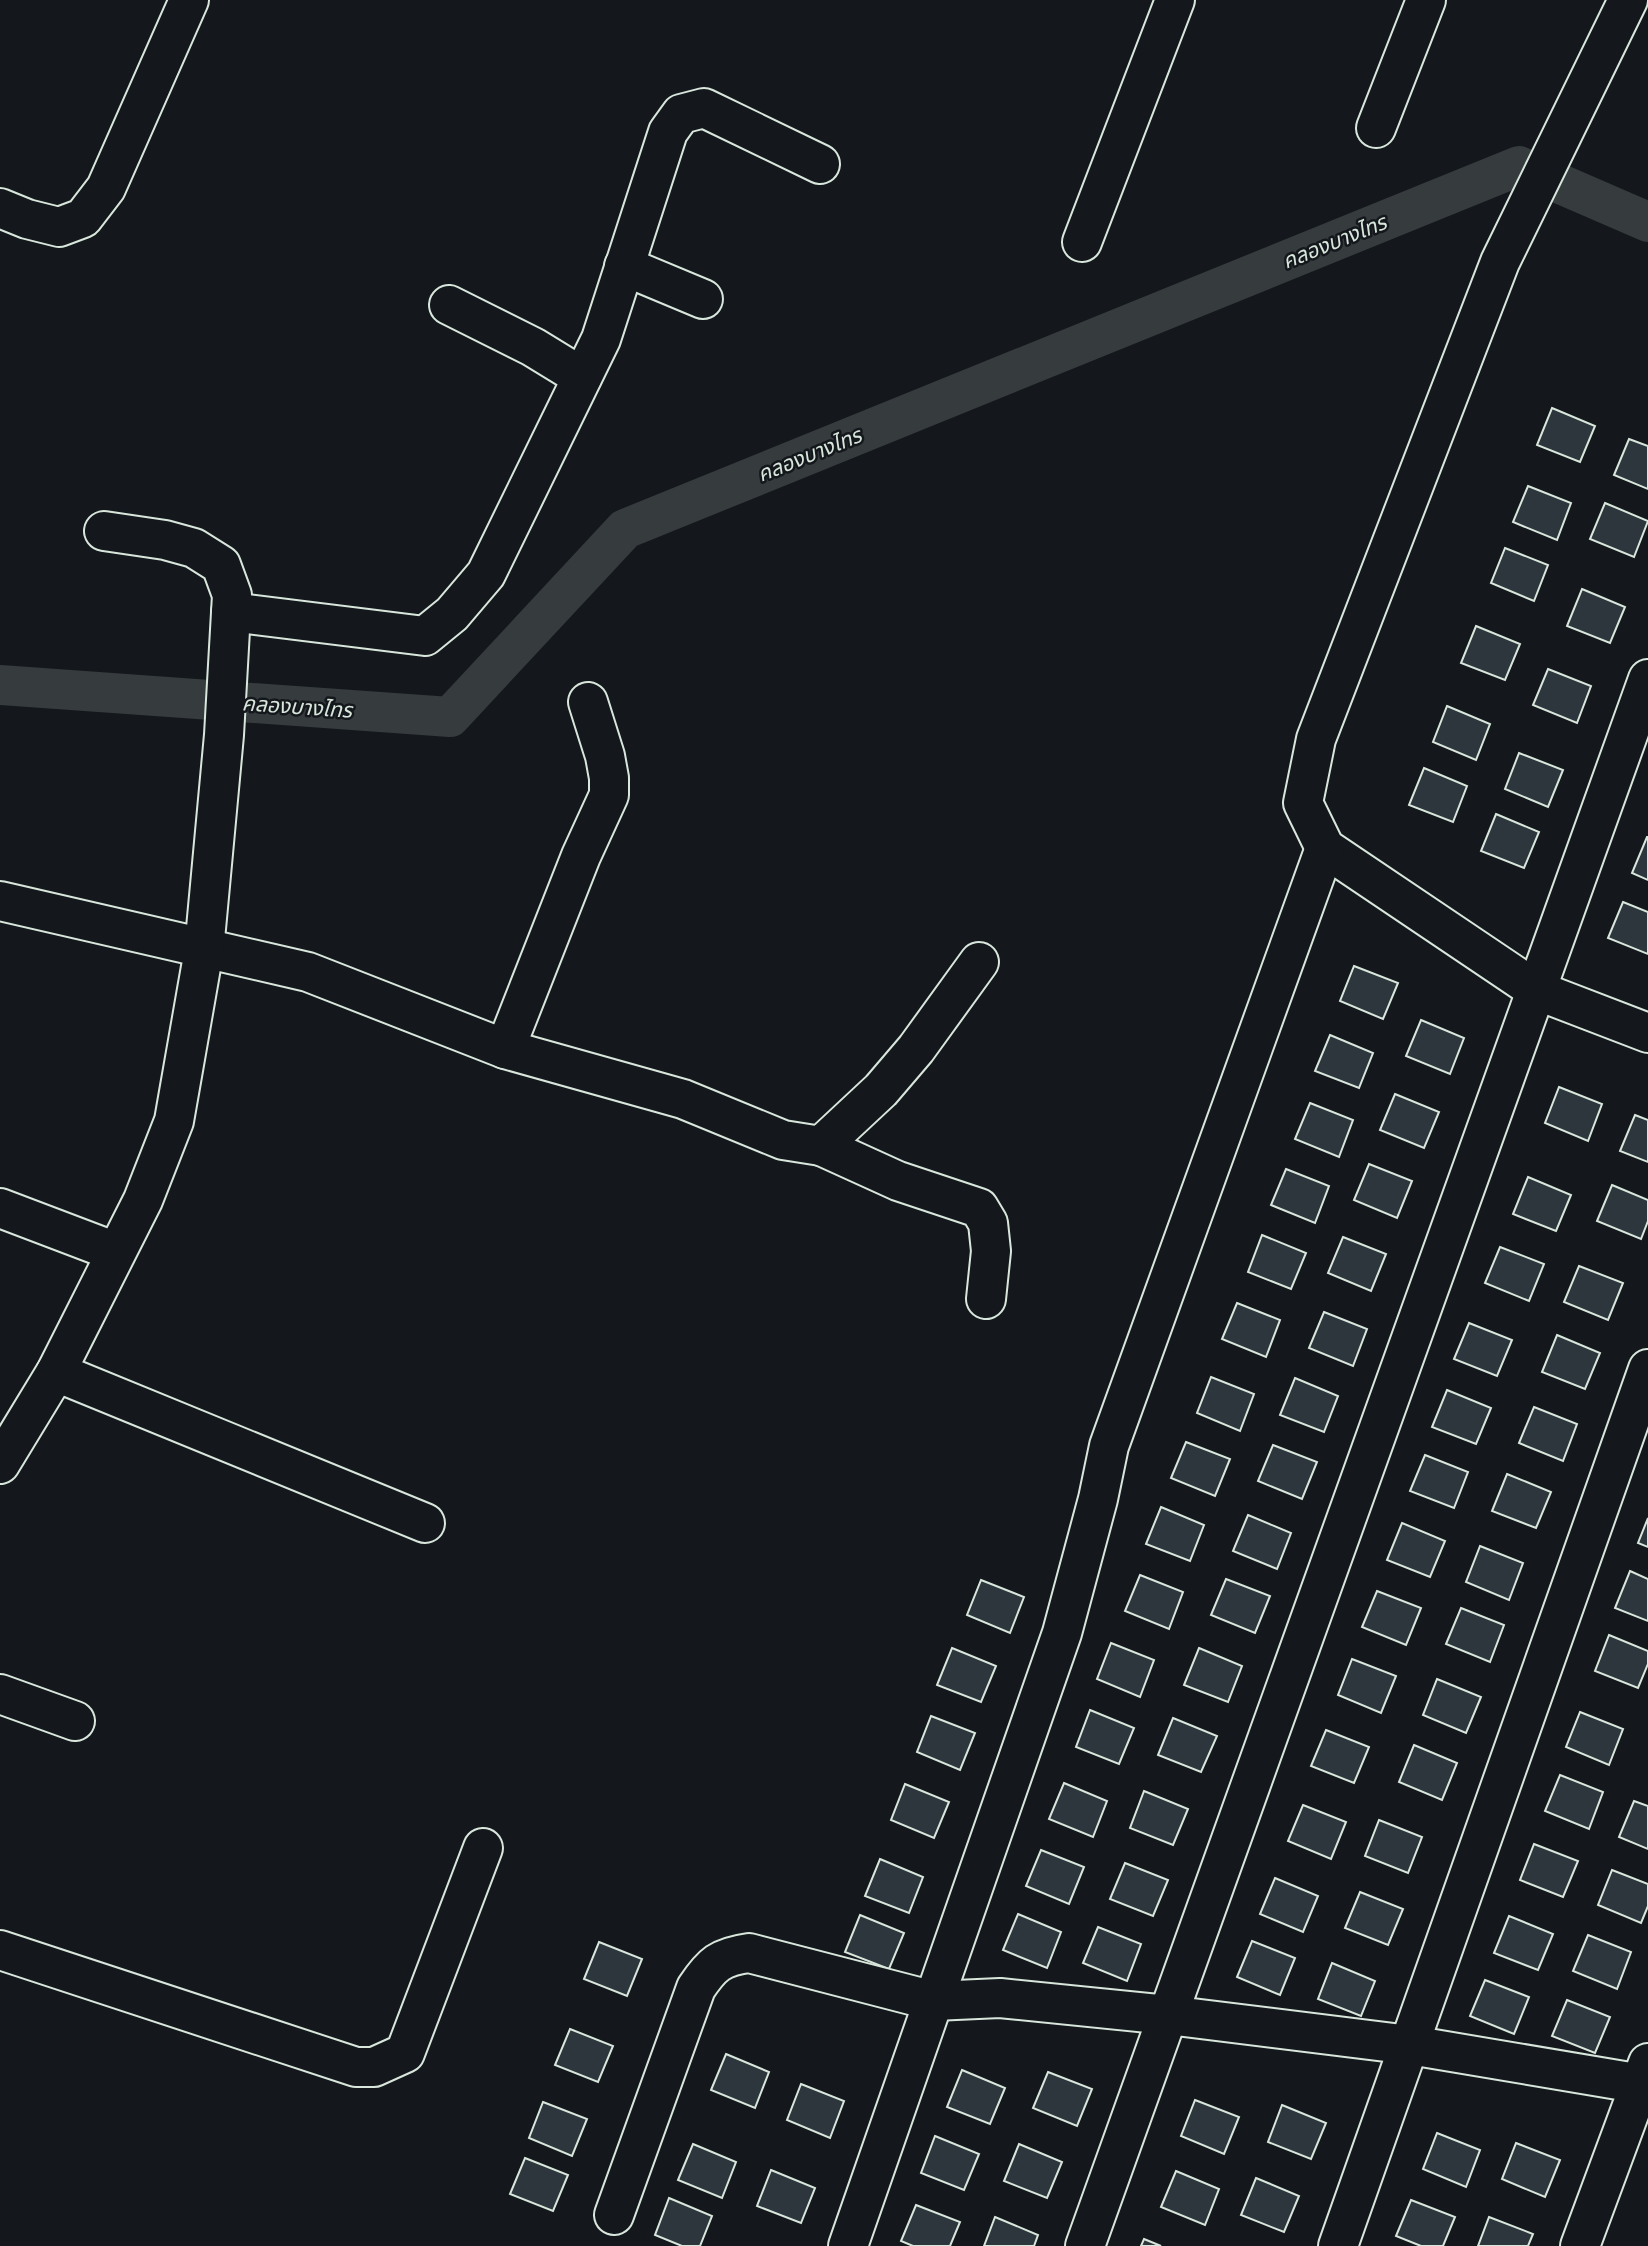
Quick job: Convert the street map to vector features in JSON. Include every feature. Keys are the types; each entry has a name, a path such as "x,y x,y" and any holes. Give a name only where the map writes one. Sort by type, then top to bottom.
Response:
{"street":[{"path":"0,208 58,228 83,218 106,188 189,0"},
{"path":"1082,242 1175,0"},
{"path":"1376,128 1426,0"},
{"path":"1628,0 1500,262 1316,739 1303,803 1325,848 1536,990 1648,1033"},
{"path":"230,624 425,636 452,614 486,574 601,339 668,132 681,114 704,108 820,164"},
{"path":"624,266 703,299"},
{"path":"449,305 533,347 582,377"},
{"path":"0,1464 56,1372 143,1200 174,1121 204,950 224,735 232,595 221,565 194,548 165,540 104,531"},
{"path":"1085,2246 1648,679"},
{"path":"505,1049 581,856 609,795 605,756 588,702"},
{"path":"848,2246 1062,1633 1098,1499 1109,1446 1325,848"},
{"path":"0,901 308,972 505,1049 683,1099 783,1140 821,1146 898,1181 979,1208 988,1223 991,1251 986,1299"},
{"path":"821,1146 881,1090 916,1049 979,962"},
{"path":"0,1208 116,1252"},
{"path":"1338,2246 1648,1369"},
{"path":"56,1372 425,1523"},
{"path":"0,1694 75,1721"},
{"path":"0,1950 356,2067 374,2067 405,2053 483,1848"},
{"path":"614,2215 696,1988 710,1968 727,1956 749,1953 934,2001 1000,1998 1168,2015 1646,2077 1580,2246"}],"building":[{"path":"1552,408 1595,426 1580,462 1537,445"},
{"path":"1629,439 1648,446 1648,489 1614,475"},
{"path":"1528,486 1571,503 1557,540 1513,522"},
{"path":"1605,503 1648,521 1634,557 1590,539"},
{"path":"1505,548 1548,565 1534,601 1491,583"},
{"path":"1582,589 1625,607 1610,643 1567,626"},
{"path":"1476,626 1520,644 1505,680 1461,663"},
{"path":"1548,669 1591,686 1577,723 1533,705"},
{"path":"1447,706 1490,724 1476,760 1433,742"},
{"path":"1519,753 1563,770 1548,807 1505,789"},
{"path":"1424,768 1467,786 1453,822 1409,805"},
{"path":"1496,814 1539,832 1524,868 1481,851"},
{"path":"1648,837 1648,880 1632,873"},
{"path":"1623,902 1648,912 1648,954 1608,938"},
{"path":"1354,966 1398,983 1383,1019 1340,1001"},
{"path":"1421,1020 1464,1038 1450,1074 1406,1056"},
{"path":"1330,1035 1373,1053 1359,1088 1315,1071"},
{"path":"1559,1087 1602,1104 1588,1141 1545,1123"},
{"path":"1395,1094 1439,1112 1424,1148 1380,1130"},
{"path":"1310,1103 1353,1120 1339,1157 1295,1139"},
{"path":"1635,1115 1648,1120 1648,1162 1620,1151"},
{"path":"1369,1164 1412,1181 1397,1218 1354,1200"},
{"path":"1286,1169 1329,1186 1315,1223 1271,1205"},
{"path":"1528,1177 1571,1195 1556,1231 1513,1214"},
{"path":"1612,1185 1648,1200 1648,1221 1641,1239 1597,1221"},
{"path":"1262,1235 1306,1253 1291,1289 1248,1272"},
{"path":"1343,1237 1386,1254 1371,1291 1328,1273"},
{"path":"1500,1247 1544,1264 1529,1301 1485,1283"},
{"path":"1579,1266 1623,1283 1608,1320 1564,1302"},
{"path":"1237,1303 1280,1320 1266,1357 1222,1339"},
{"path":"1324,1312 1367,1329 1353,1366 1309,1348"},
{"path":"1469,1323 1512,1340 1497,1376 1454,1359"},
{"path":"1557,1335 1600,1353 1585,1389 1542,1372"},
{"path":"1211,1377 1254,1394 1240,1431 1197,1413"},
{"path":"1295,1378 1338,1396 1324,1432 1280,1415"},
{"path":"1447,1390 1491,1408 1476,1444 1432,1427"},
{"path":"1534,1407 1577,1424 1563,1461 1519,1443"},
{"path":"1186,1442 1230,1459 1215,1496 1171,1478"},
{"path":"1273,1445 1317,1462 1302,1499 1258,1481"},
{"path":"1425,1455 1468,1472 1454,1508 1410,1491"},
{"path":"1507,1474 1551,1492 1536,1528 1492,1511"},
{"path":"1161,1507 1204,1525 1190,1561 1146,1544"},
{"path":"1248,1515 1291,1533 1277,1569 1233,1551"},
{"path":"1648,1518 1648,1547 1638,1543"},
{"path":"1402,1523 1445,1541 1430,1577 1387,1560"},
{"path":"1480,1546 1523,1563 1509,1600 1466,1582"},
{"path":"1630,1571 1648,1579 1648,1621 1615,1608"},
{"path":"1140,1575 1183,1592 1169,1629 1125,1611"},
{"path":"1226,1579 1270,1596 1255,1633 1211,1615"},
{"path":"981,1580 1024,1597 1010,1633 967,1615"},
{"path":"1377,1591 1421,1608 1406,1645 1362,1627"},
{"path":"1461,1608 1504,1625 1490,1662 1446,1644"},
{"path":"1609,1635 1648,1651 1648,1664 1638,1688 1595,1671"},
{"path":"1111,1643 1154,1660 1140,1697 1097,1679"},
{"path":"952,1648 996,1666 981,1702 937,1685"},
{"path":"1199,1648 1242,1666 1228,1702 1184,1685"},
{"path":"1352,1659 1396,1676 1381,1713 1338,1695"},
{"path":"1437,1679 1481,1697 1466,1733 1423,1715"},
{"path":"1090,1710 1134,1728 1119,1764 1076,1747"},
{"path":"1580,1712 1623,1729 1609,1765 1566,1747"},
{"path":"931,1716 975,1733 960,1770 917,1752"},
{"path":"1173,1718 1217,1736 1201,1772 1158,1755"},
{"path":"1326,1730 1369,1747 1354,1783 1311,1766"},
{"path":"1414,1745 1457,1763 1442,1800 1399,1782"},
{"path":"1560,1775 1603,1792 1589,1829 1545,1811"},
{"path":"1064,1783 1107,1801 1093,1837 1049,1819"},
{"path":"905,1784 949,1802 934,1838 891,1820"},
{"path":"1144,1791 1188,1809 1173,1845 1130,1828"},
{"path":"1634,1801 1648,1806 1648,1849 1619,1837"},
{"path":"1303,1805 1346,1822 1331,1859 1288,1841"},
{"path":"1379,1820 1422,1837 1408,1873 1365,1856"},
{"path":"1534,1844 1578,1861 1563,1897 1520,1880"},
{"path":"1041,1850 1084,1867 1069,1904 1026,1886"},
{"path":"880,1859 923,1877 909,1913 865,1896"},
{"path":"1125,1863 1168,1880 1153,1916 1110,1899"},
{"path":"1612,1870 1648,1884 1648,1906 1641,1923 1598,1905"},
{"path":"1275,1878 1318,1896 1303,1932 1260,1914"},
{"path":"1360,1892 1403,1909 1388,1945 1345,1928"},
{"path":"1018,1914 1061,1932 1047,1968 1003,1950"},
{"path":"860,1915 904,1933 889,1969 845,1952"},
{"path":"1509,1916 1553,1934 1538,1970 1494,1953"},
{"path":"1098,1927 1141,1944 1127,1981 1083,1963"},
{"path":"1588,1935 1631,1952 1617,1989 1573,1971"},
{"path":"1252,1941 1295,1958 1280,1995 1237,1977"},
{"path":"599,1942 642,1959 627,1996 584,1979"},
{"path":"1332,1963 1375,1981 1361,2016 1318,1999"},
{"path":"1485,1980 1529,1997 1514,2034 1470,2016"},
{"path":"1567,2000 1610,2017 1595,2053 1552,2036"},
{"path":"570,2029 613,2046 598,2082 555,2065"},
{"path":"726,2054 769,2072 755,2108 711,2090"},
{"path":"962,2070 1005,2088 990,2124 947,2107"},
{"path":"1048,2072 1092,2089 1077,2126 1033,2108"},
{"path":"801,2084 844,2101 830,2138 787,2120"},
{"path":"1195,2100 1239,2117 1224,2154 1181,2136"},
{"path":"543,2102 587,2119 572,2156 529,2138"},
{"path":"1282,2105 1326,2123 1311,2159 1268,2142"},
{"path":"1437,2133 1480,2150 1466,2187 1423,2169"},
{"path":"935,2136 979,2154 964,2190 921,2173"},
{"path":"1516,2143 1560,2160 1545,2197 1502,2179"},
{"path":"693,2144 736,2162 722,2198 678,2180"},
{"path":"1019,2144 1062,2162 1047,2198 1004,2181"},
{"path":"525,2158 568,2175 553,2211 510,2194"},
{"path":"771,2170 815,2188 801,2223 757,2206"},
{"path":"1176,2171 1219,2189 1205,2225 1161,2207"},
{"path":"1256,2178 1299,2196 1284,2232 1241,2215"},
{"path":"669,2198 712,2216 700,2246 682,2246 655,2235"},
{"path":"1411,2200 1455,2217 1443,2246 1421,2246 1396,2236"},
{"path":"916,2205 960,2222 950,2246 913,2246 901,2241"},
{"path":"995,2217 1038,2235 1034,2246 984,2246"},
{"path":"1489,2217 1533,2234 1528,2246 1478,2246"},
{"path":"1144,2239 1161,2246 1141,2246"}],"waterway":[{"name":"คลองบางไทร","path":"0,685 450,717 625,529 1519,166 1648,222"}]}
